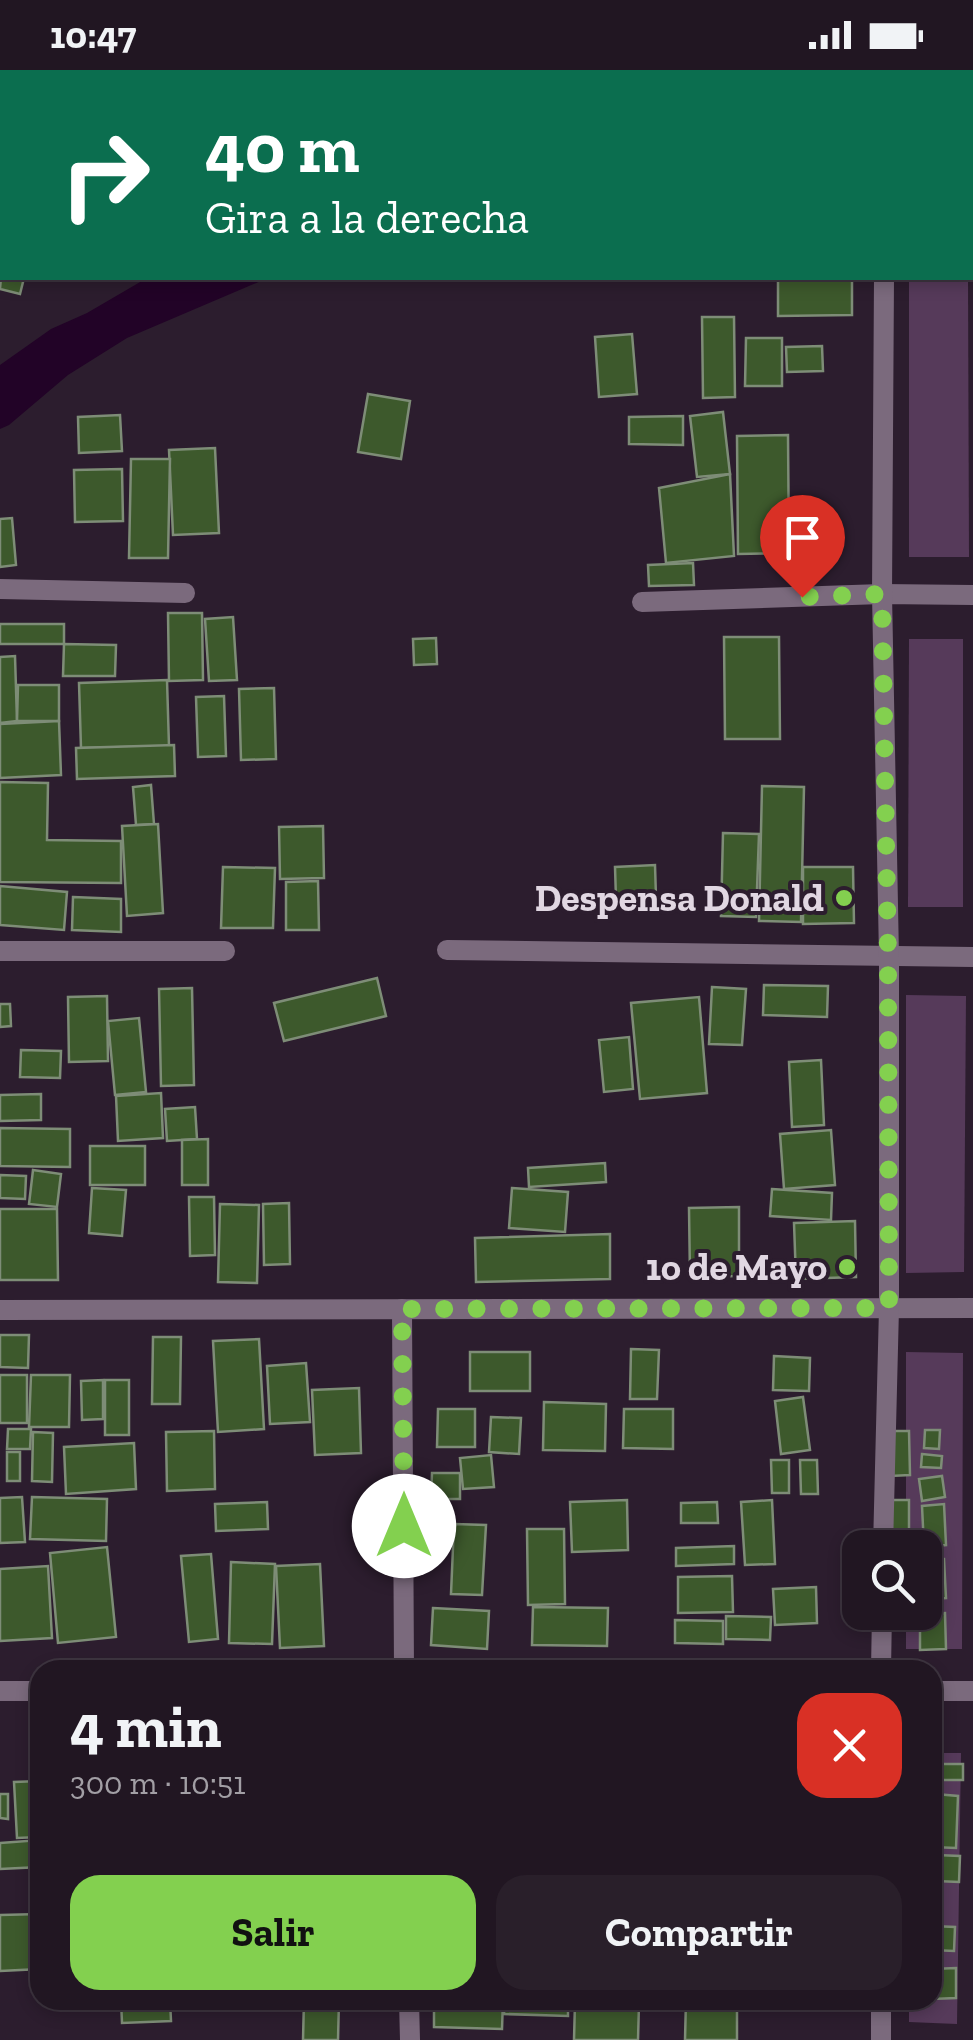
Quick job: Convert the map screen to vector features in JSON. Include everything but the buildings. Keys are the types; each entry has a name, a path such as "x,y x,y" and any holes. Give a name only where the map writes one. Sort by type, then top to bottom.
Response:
{"street":[{"path":"884,280 882,594 889,1308 884,1530"},
{"path":"0,589 185,593"},
{"path":"642,602 882,594 973,596"},
{"path":"448,950 973,958"},
{"path":"0,951 225,951"},
{"path":"0,1310 973,1308"},
{"path":"402,1309 404,1660"},
{"path":"881,1660 882,1630"},
{"path":"942,1691 973,1690"},
{"path":"0,1691 30,1691"},
{"path":"410,2010 410,2040"},
{"path":"881,2010 881,2040"}],"shaded area":[{"path":"144,280 263,280 127,338 68,375 0,429 0,365 51,329"},
{"path":"909,280 968,280 969,557 909,557"},
{"path":"909,639 963,639 963,907 908,907"},
{"path":"906,995 966,996 964,1272 906,1273"},
{"path":"906,1352 963,1353 962,1649 906,1649 906,1630 942,1630 942,1530 906,1530"},
{"path":"942,1753 961,1753 957,2024 909,2022 909,2010 942,2010"}],"place":[{"name":"Despensa Donald","path":"844,898"},
{"name":"1o de Mayo","path":"847,1267"}],"route":[{"path":"404,1526 402,1309 889,1308 882,594 802,597"}]}
